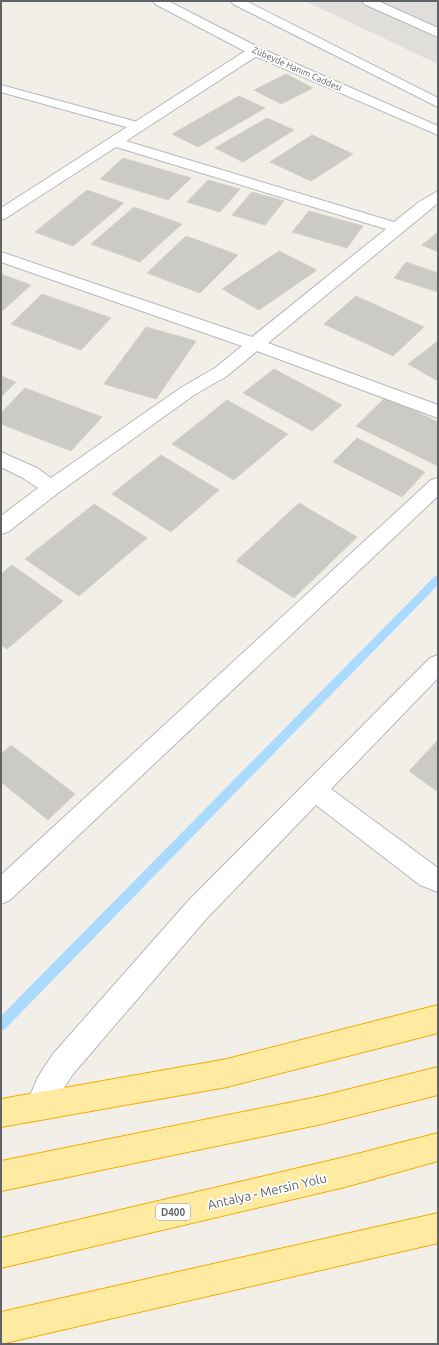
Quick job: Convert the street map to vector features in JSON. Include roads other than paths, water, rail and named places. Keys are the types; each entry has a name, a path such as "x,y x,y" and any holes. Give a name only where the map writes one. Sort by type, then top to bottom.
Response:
{"highway":[{"path":"3,1112 227,1073 438,1020"},
{"path":"1,1176 322,1110 438,1080"},
{"name":"Antalya - Mersin Yolu","path":"1,1253 345,1172 438,1147"},
{"path":"1,1328 438,1228"}],"street":[{"name":"Zübeyde Hanım Caddesi","path":"159,1 255,51 438,131"},
{"path":"237,1 438,103"},
{"path":"375,2 438,33"},
{"path":"1,215 255,51"},
{"path":"115,142 396,227"},
{"path":"1,527 51,488 188,391 221,372 424,204 438,196"},
{"path":"1,257 255,344 438,412"},
{"path":"1,459 30,473 51,488"},
{"path":"1,892 438,485"},
{"path":"40,1105 48,1088 63,1064 198,909 438,664"},
{"path":"315,790 429,877 438,880"}],"lane":[{"path":"1,88 137,126"}],"waterway":[{"path":"1,1025 438,579"}]}
